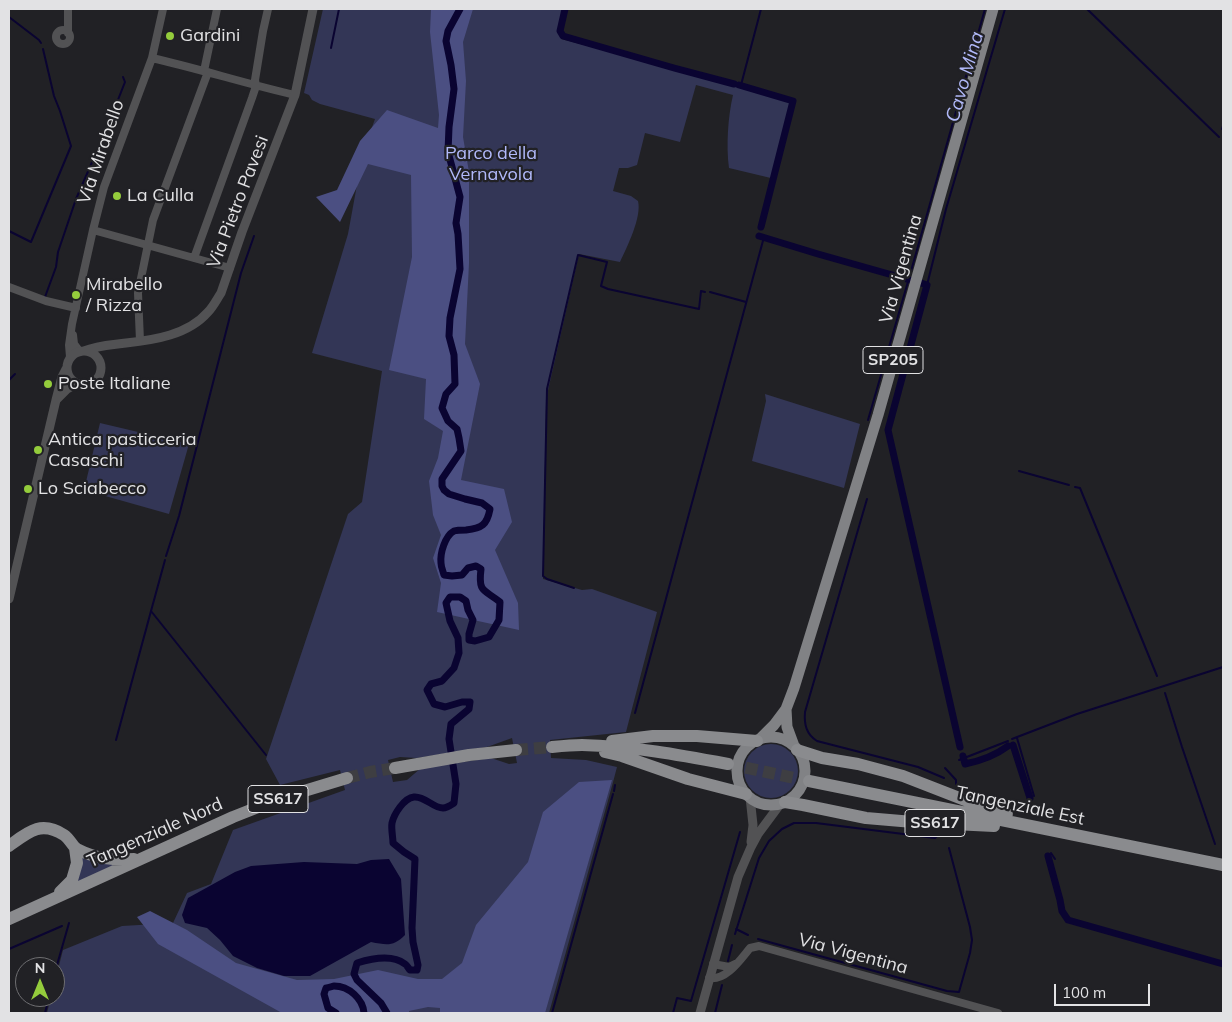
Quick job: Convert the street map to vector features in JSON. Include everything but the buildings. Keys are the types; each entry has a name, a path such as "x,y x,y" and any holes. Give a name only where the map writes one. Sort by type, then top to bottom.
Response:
{"highway":[{"path":"552,747 653,736 697,736 759,740"},
{"path":"581,745 635,748 728,764"},
{"path":"581,745 748,796"},
{"name":"SS617","path":"796,748 822,758 858,764 903,776 999,812 1056,827 1086,838"},
{"path":"395,768 469,755 516,750"},
{"name":"Tangenziale Nord","path":"9,919 233,817 282,798 347,778"},
{"name":"Tangenziale Est","path":"809,781 1223,865"},
{"name":"SS617","path":"783,803 803,805 866,818 913,822 985,824 1086,838"},
{"path":"9,846 27,832 39,828 53,829 66,836 75,848 77,863 72,880 53,898"},
{"path":"75,848 91,855 112,860 142,858"}],"main road":[{"name":"Via Vigentina","path":"748,796 739,781 738,763 746,748 759,740 786,709 794,688 878,415 993,9"},
{"name":"Via Vigentina","path":"783,803 798,792 803,783 805,772 804,763 787,727 786,709"},
{"path":"759,740 776,738 788,742 796,748"},
{"path":"748,796 757,802 765,804 783,803"}],"street":[{"path":"68,9 68,33"},
{"name":"Via Mirabello","path":"70,357 69,340 72,324 104,187 152,58 163,9"},
{"path":"140,341 138,293 153,220 206,71 217,9"},
{"path":"194,258 256,86 256,70 268,9"},
{"name":"Via Pietro Pavesi","path":"82,351 109,344 166,337 184,330 198,321 216,301 296,95 313,9"},
{"path":"152,58 296,95"},
{"path":"93,230 230,268"},
{"path":"9,287 46,301 76,308"},
{"name":"Via Mirabello","path":"72,324 73,340 82,351"},
{"name":"Via Pietro Pavesi","path":"100,362 108,350 121,344"},
{"path":"9,599 56,400 67,362 75,353 82,351 93,354 100,362 101,372 96,381 88,386 82,386 70,379 66,369"},
{"path":"56,400 67,389 76,384"},
{"name":"Via Vigentina","path":"748,796 753,825 751,846"},
{"name":"Via Vigentina","path":"700,1013 738,877 758,834 783,803"},
{"name":"Via Vigentina","path":"709,978 715,979 724,975 732,969 750,948 758,946 998,1013"},
{"path":"713,964 729,967 737,963"}],"green space":[{"name":"Parco della Vernavola","path":"323,9 568,9 561,39 796,100 775,179 729,168 728,131 733,95 696,85 680,142 645,133 637,165 619,168 613,191 631,196 638,201 639,208 633,232 620,262 579,254 546,399 543,579 582,590 592,589 657,612 626,732 550,740 551,758 586,760 617,767 549,1013 47,1013 48,1007 65,1007 65,957 61,957 63,950 122,926 173,923 187,893 211,884 233,830 345,790 340,770 280,785 266,759 348,514 362,502 382,371 312,353 348,234 363,152 375,119 320,104 312,100 309,95 304,93","holes":["512,738 517,763 509,764 491,758 421,768 407,780 393,782 388,760 400,757 417,758 487,747"]},
{"path":"765,394 860,424 844,488 752,461 766,401"},
{"path":"100,423 189,444 169,514 84,490"},
{"path":"771,744 781,746 790,752 796,761 798,771 796,781 790,790 781,796 771,798 761,796 752,790 746,781 744,771 746,761 752,752 761,746"},
{"path":"79,856 114,865 76,883"}],"shaded area":[{"path":"431,9 473,9 463,42 466,81 463,137 469,172 469,263 465,344 480,384 461,480 504,489 512,522 495,550 518,603 519,630 437,612 441,583 433,558 441,535 433,515 429,481 438,458 443,431 424,419 426,379 389,370 412,257 411,175 368,164 340,222 316,197 337,190 360,141 387,110 438,128 439,115 430,32"},
{"path":"612,780 545,1013 440,1013 440,1008 428,1007 409,1011 409,1013 282,1013 158,944 137,917 150,911 187,930 236,963 297,980 334,979 378,970 418,979 442,979 462,963 476,925 528,862 543,812 579,782"},
{"path":"389,859 401,879 405,935 397,942 390,944 371,942 310,976 284,976 257,968 233,956 207,928 185,923 182,915 188,898 235,872 251,866 304,862 357,864 371,860"}],"waterway":[{"path":"331,48 339,9"},
{"path":"387,1013 381,1003 357,980 354,974 357,963 381,958 394,959 405,964 410,970 417,970 418,965 412,928 415,859 393,843 392,825 397,811 410,798 422,798 443,808 454,803 456,784 449,739 451,724 469,709 470,702 462,702 445,707 434,704 427,690 431,684 442,681 454,668 459,653 458,638 450,621 446,603 450,597 460,597 466,601 473,620 469,640 475,641 489,637 499,620 500,602 481,587 481,569 476,566 468,568 462,575 452,576 444,575 441,564 441,554 451,533 480,527 487,519 490,509 482,503 449,494 442,486 442,479 461,451 457,429 448,421 442,408 446,394 455,384 454,355 449,336 450,318 460,269 456,223 460,197 448,152 454,89 446,41 448,31 460,9"},
{"path":"565,9 560,31 563,36 734,84"},
{"path":"741,85 761,9"},
{"name":"Cavo Mina","path":"911,271 985,9"},
{"path":"927,285 946,209 1005,9"},
{"path":"1087,9 1219,137"},
{"path":"9,17 41,43"},
{"path":"9,231 31,242 71,146 54,96 43,49"},
{"path":"97,153 125,82 123,77"},
{"path":"739,85 793,101 761,227"},
{"path":"45,297 76,199 93,160"},
{"path":"166,556 179,516 241,273 254,236"},
{"path":"759,236 910,280"},
{"path":"635,713 764,237"},
{"path":"574,588 543,576 547,389 578,255 607,262 601,286 608,289 699,309 701,291 705,292"},
{"path":"868,420 909,278"},
{"path":"921,283 927,285 888,430 960,747"},
{"path":"710,292 746,302"},
{"path":"9,380 15,374"},
{"path":"1019,471 1069,485"},
{"path":"1075,487 1080,488 1157,676"},
{"path":"867,499 805,712 805,725 810,735 817,741 918,767 944,778"},
{"path":"165,560 151,611 266,755"},
{"path":"116,740 151,611"},
{"path":"1012,739 1077,714 1223,667"},
{"path":"1165,693 1215,844"},
{"path":"1017,738 1034,796"},
{"path":"959,760 1008,741"},
{"path":"1013,745 1030,798"},
{"path":"963,756 965,764 988,757 1008,746"},
{"path":"945,768 956,780 956,784"},
{"path":"614,791 615,785"},
{"path":"552,1013 613,794"},
{"path":"735,934 759,858 769,841 782,829 794,823 816,823 935,838 938,835"},
{"path":"673,1013 677,998 691,1001 740,832"},
{"path":"758,939 947,991 959,992 972,940 949,848"},
{"path":"1051,853 1055,859"},
{"path":"1048,856 1062,911 1068,920 1223,964"},
{"path":"59,957 69,923"},
{"path":"9,949 62,926"},
{"path":"736,929 748,935"},
{"path":"728,961 732,945"},
{"path":"715,1013 722,985"},
{"path":"336,1013 328,1008 324,994 326,988 334,986 345,988 354,994 361,1003 364,1013"},
{"path":"45,1013 46,1007"}],"tunnel":[{"path":"516,750 552,747"},
{"path":"728,764 809,781"},
{"path":"347,778 395,768"}],"place":[{"name":"Gardini","path":"170,36"},
{"name":"La Culla","path":"117,196"},
{"name":"Mirabello / Rizza","path":"76,295"},
{"name":"Poste Italiane","path":"48,384"},
{"name":"Antica pasticceria Casaschi","path":"38,450"},
{"name":"Lo Sciabecco","path":"28,489"}]}
